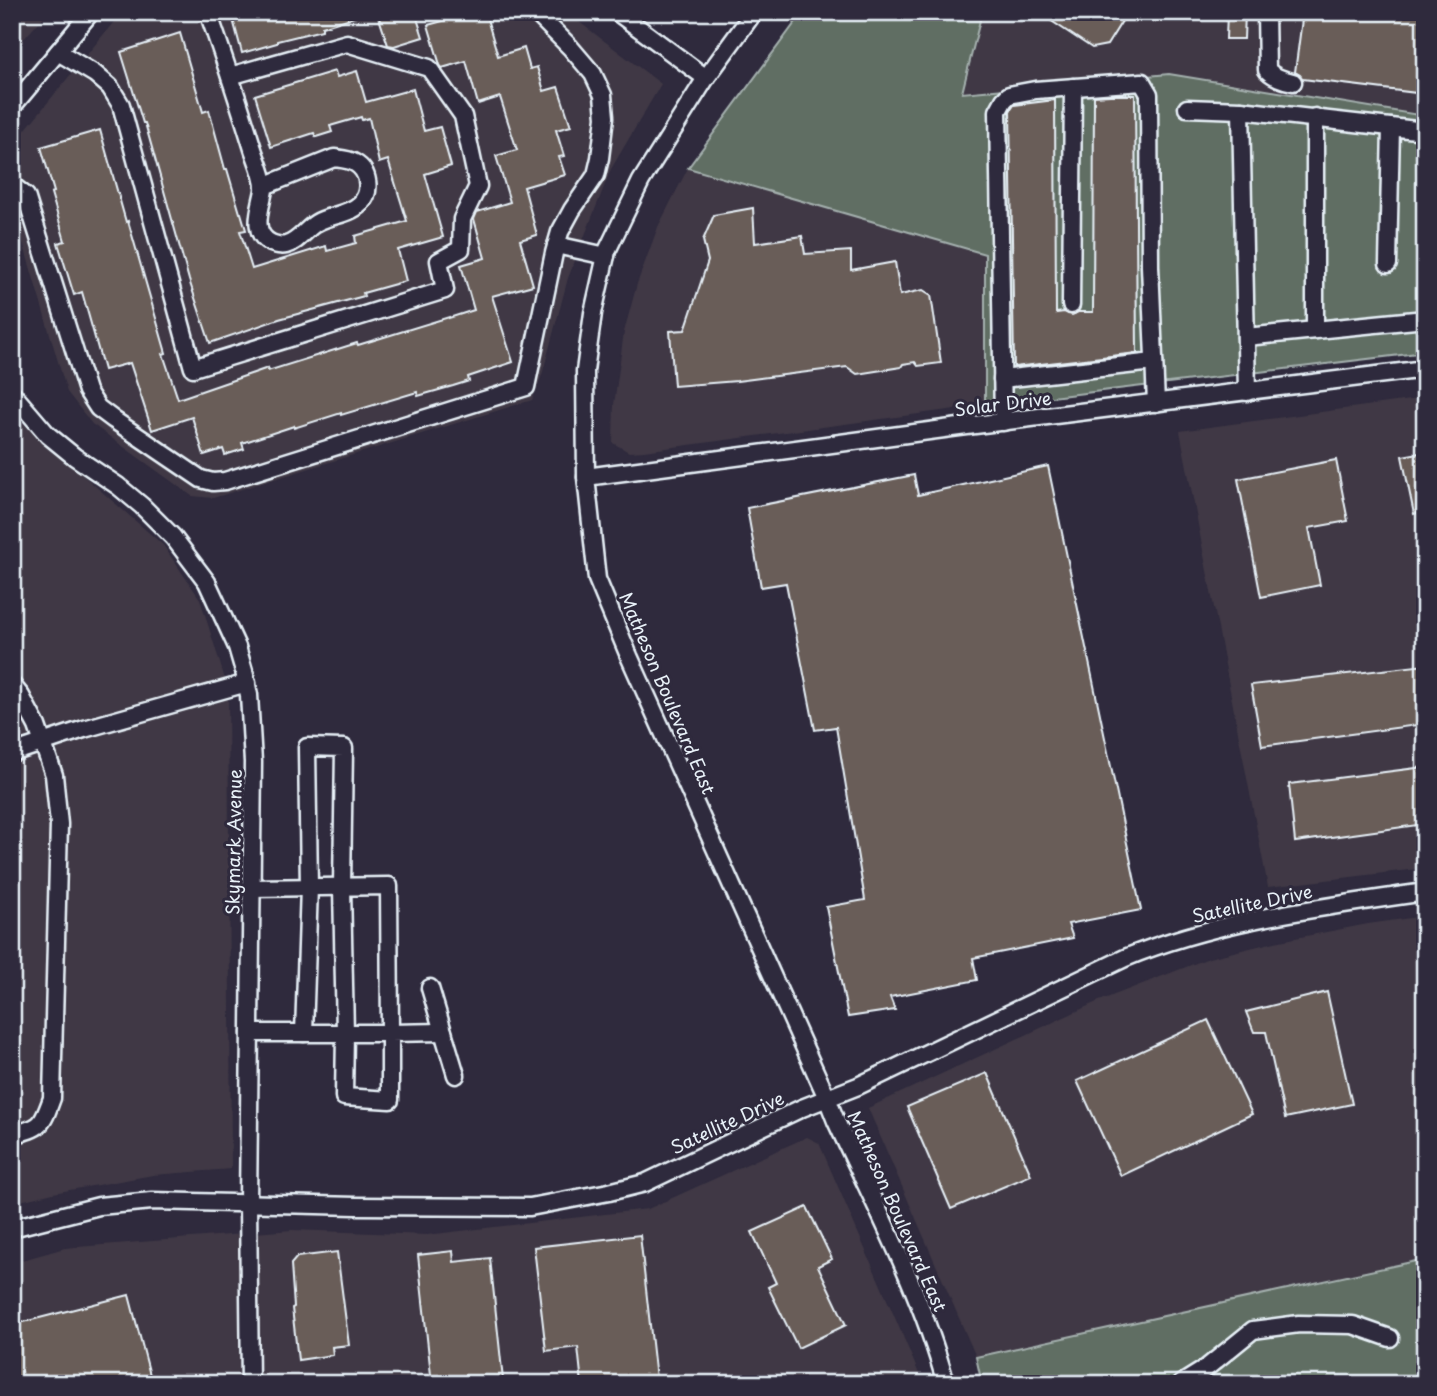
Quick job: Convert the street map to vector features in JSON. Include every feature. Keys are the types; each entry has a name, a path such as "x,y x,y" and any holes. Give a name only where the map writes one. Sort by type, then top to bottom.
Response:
{"street":[{"path":"12,107 91,12"},
{"path":"208,12 264,186 258,225 265,239 279,246 287,245 325,218 359,205 367,191 368,183 361,168 355,163 334,158 264,186"},
{"path":"12,185 26,196 87,391 98,408 201,479 225,481 526,387 556,245 572,210 596,175 605,117 603,95 593,74 535,12"},
{"path":"617,12 706,78"},
{"name":"Matheson Boulevard East","path":"754,12 706,78 641,181 606,256 593,313 585,371 586,477 597,579 836,1121 912,1283 946,1384"},
{"path":"1266,12 1266,69 1273,76 1293,82"},
{"path":"58,52 95,74 110,88 121,105 193,369 445,290 439,261 461,249 462,219 478,186 463,116 429,68 347,43 230,76"},
{"path":"1003,422 998,111 1009,95 1035,90 1142,82 1149,94 1150,267 1156,403"},
{"path":"1071,304 1073,86"},
{"path":"1187,108 1315,117 1425,131"},
{"path":"1241,110 1247,392"},
{"path":"1315,117 1315,330"},
{"path":"1388,264 1391,127"},
{"path":"556,245 606,256"},
{"path":"1246,337 1425,319"},
{"path":"1002,379 1154,362"},
{"name":"Solar Drive","path":"586,477 1425,369"},
{"name":"Skymark Avenue","path":"12,393 48,435 118,486 173,537 207,582 237,647 247,683 253,762 248,1203 250,1384"},
{"path":"12,753 84,729 247,683"},
{"path":"12,685 32,716 54,775 59,824 52,1098 40,1125 12,1135"},
{"path":"252,888 309,887 342,887 389,886 390,1100 344,1097 342,887 344,748 307,747 309,887 304,1033"},
{"name":"Satellite Drive","path":"12,1228 99,1206 152,1201 530,1206 596,1195 645,1183 790,1114 858,1086 1151,947 1178,938 1307,910 1425,892"},
{"path":"430,988 456,1075"},
{"path":"250,1033 443,1032"},
{"path":"1181,1384 1205,1369 1253,1330 1299,1324 1353,1325 1390,1338"}],"shaded area":[{"path":"12,12 48,12 12,52"},
{"path":"122,12 566,12 661,84 611,169 568,278 542,375 532,400 213,498 192,496 92,424 67,392 17,222 12,217 12,146"},
{"path":"982,12 1425,12 1425,116 1169,74 962,93"},
{"path":"688,168 985,254 985,405 644,451 629,452 613,443 614,405 624,332 637,284 658,227"},
{"path":"1425,398 1425,868 1268,887 1180,431"},
{"path":"12,411 163,545 200,599 228,689 231,1169 153,1175 12,1203"},
{"path":"1425,916 1425,1259 976,1357 868,1108 1099,1001 1209,958 1275,942"},
{"path":"807,1137 819,1143 919,1374 920,1384 12,1384 12,1263 65,1248 292,1230 427,1235 648,1209"}],"green space":[{"path":"803,12 982,12 962,93 1169,74 1425,116 1425,352 985,405 985,254 688,168"},
{"path":"1425,1259 1425,1384 982,1384 976,1357"}],"building":[{"path":"231,12 359,12 360,15 322,27 322,30 242,53"},
{"path":"377,12 415,12 423,37 394,46 388,45"},
{"path":"485,12 498,56 524,48 530,69 537,67 544,91 558,87 571,126 556,130 564,156 559,157 565,175 524,187 537,235 520,240 533,285 492,296 513,362 468,377 469,381 453,386 418,396 417,392 294,426 242,443 244,449 225,455 223,449 204,455 192,417 152,430 130,363 104,370 82,292 74,295 58,243 65,241 41,147 100,130 178,399 268,368 268,371 449,318 474,310 461,265 485,258 474,219 477,212 510,202 496,156 517,150 500,97 478,104 466,61 442,68 428,25"},
{"path":"1038,12 1120,12 1122,21 1107,45 1092,48"},
{"path":"1227,12 1245,12 1244,39 1226,39"},
{"path":"1303,12 1425,12 1425,94 1303,79 1295,72"},
{"path":"180,33 203,112 209,110 225,169 241,213 246,230 240,231 252,269 326,246 327,251 356,243 355,236 407,221 388,160 379,163 369,118 362,120 361,117 330,126 332,132 316,137 314,133 271,147 255,95 335,71 337,77 357,71 366,102 413,89 424,131 440,127 451,166 425,174 443,237 398,250 406,281 210,343 189,280 145,123 121,52"},
{"path":"1135,95 1137,353 1014,367 1010,111 1014,105 1055,100 1056,313 1072,315 1078,312 1093,312 1094,96"},
{"path":"753,208 755,243 802,236 805,254 851,251 851,270 895,262 900,295 923,290 931,295 941,363 918,366 915,362 857,374 847,367 674,386 670,331 685,330 708,261 703,240 714,215"},
{"path":"1425,452 1425,511 1414,514 1402,456"},
{"path":"1336,460 1348,521 1309,528 1320,585 1261,597 1238,479"},
{"path":"1048,466 1141,910 1068,924 1073,938 973,958 977,980 890,997 895,1010 848,1017 826,907 865,900 836,727 815,730 786,583 761,587 747,508 914,475 918,495"},
{"path":"1425,665 1425,724 1262,746 1251,685"},
{"path":"1425,767 1425,824 1295,842 1289,784"},
{"path":"1327,992 1352,1104 1285,1118 1266,1032 1254,1032 1246,1012"},
{"path":"1208,1020 1252,1114 1121,1176 1077,1081"},
{"path":"987,1073 1031,1175 951,1209 907,1107"},
{"path":"807,1207 832,1259 818,1266 846,1325 798,1348 768,1287 776,1283 752,1232"},
{"path":"640,1235 656,1379 582,1384 578,1347 546,1351 534,1247"},
{"path":"453,1251 454,1262 490,1258 503,1380 473,1384 432,1384 418,1255"},
{"path":"337,1252 349,1345 332,1347 333,1355 298,1360 292,1308 291,1264 297,1257"},
{"path":"129,1295 151,1379 133,1384 12,1384 12,1325"}]}
